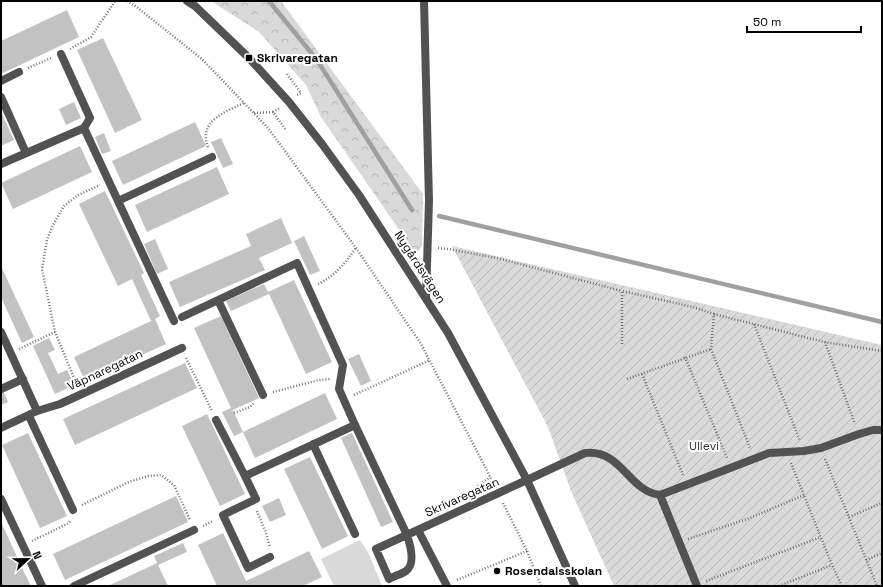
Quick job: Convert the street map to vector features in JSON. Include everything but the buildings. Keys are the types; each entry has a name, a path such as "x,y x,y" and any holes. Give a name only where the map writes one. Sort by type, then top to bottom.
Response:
{"street":[{"name":"Nygårdsvägen","path":"188,1 249,58 302,117 359,195 448,333 527,480 575,586"},
{"path":"424,1 428,201 426,297"},
{"path":"1,164 84,128 90,118 61,54"},
{"path":"1,81 19,72"},
{"path":"1,97 26,153"},
{"path":"84,128 174,322"},
{"path":"118,201 212,157"},
{"path":"182,317 297,264 343,365 339,389 407,535"},
{"path":"218,300 263,395"},
{"path":"1,332 37,411"},
{"name":"Väpnaregatan","path":"1,428 37,411 60,404 81,395 182,348"},
{"path":"1,390 23,379"},
{"path":"29,416 73,510"},
{"path":"216,420 256,499 223,515 248,568 270,557"},
{"path":"245,476 355,425"},
{"path":"696,585 660,495 769,453 804,451 821,448 859,434 873,430 882,430"},
{"path":"313,444 355,534"},
{"name":"Skrivaregatan","path":"407,535 412,549 411,566 407,571 389,579 376,549 585,453 593,452 607,456 644,490 660,495"},
{"path":"1,500 42,586"},
{"path":"74,586 194,530"},
{"path":"418,530 447,585"}],"path":[{"path":"19,72 61,54 91,37 115,1"},
{"path":"127,1 202,59 268,128 356,248 421,344 430,360 527,551 541,586"},
{"path":"212,157 205,140 206,130 210,122 218,116 244,103"},
{"path":"253,113 273,112 286,130"},
{"path":"81,395 55,332 42,269 47,240 53,225 64,206 78,195 109,181"},
{"path":"309,289 328,280 339,270 356,248"},
{"path":"427,248 448,249 496,258 622,291 693,307 714,314 824,342 882,351"},
{"path":"622,291 622,344"},
{"path":"714,314 712,349 754,458"},
{"path":"754,324 804,451"},
{"path":"11,353 55,332"},
{"path":"824,342 859,434"},
{"path":"182,348 216,420"},
{"path":"627,379 684,357 712,349"},
{"path":"684,357 731,467"},
{"path":"344,400 430,360"},
{"path":"642,374 687,485"},
{"path":"234,413 250,407 263,395 319,380 341,379"},
{"path":"821,448 876,586"},
{"path":"785,452 792,464 832,566 842,586"},
{"path":"22,545 69,523 73,517 73,510 129,482 148,476 160,475 174,486 194,530 223,515"},
{"path":"678,542 750,518 804,495"},
{"path":"252,501 266,533 270,557"},
{"path":"848,517 882,504"},
{"path":"696,585 821,537"},
{"path":"447,585 527,551"},
{"path":"866,560 882,553"},
{"path":"779,586 832,566"}],"green space":[{"path":"211,1 281,1 423,194 422,246 416,254 321,117 306,85 259,32"},
{"name":"Ullevi","path":"452,246 882,345 882,586 614,586 571,491 548,427"},
{"path":"360,540 369,554 382,586 334,586 321,559"}],"waterway":[{"path":"269,1 317,60 412,210"},
{"path":"439,216 882,322"}],"place":[{"name":"Skrivaregatan","path":"249,58"},
{"name":"Rosendalsskolan","path":"497,571"}]}
